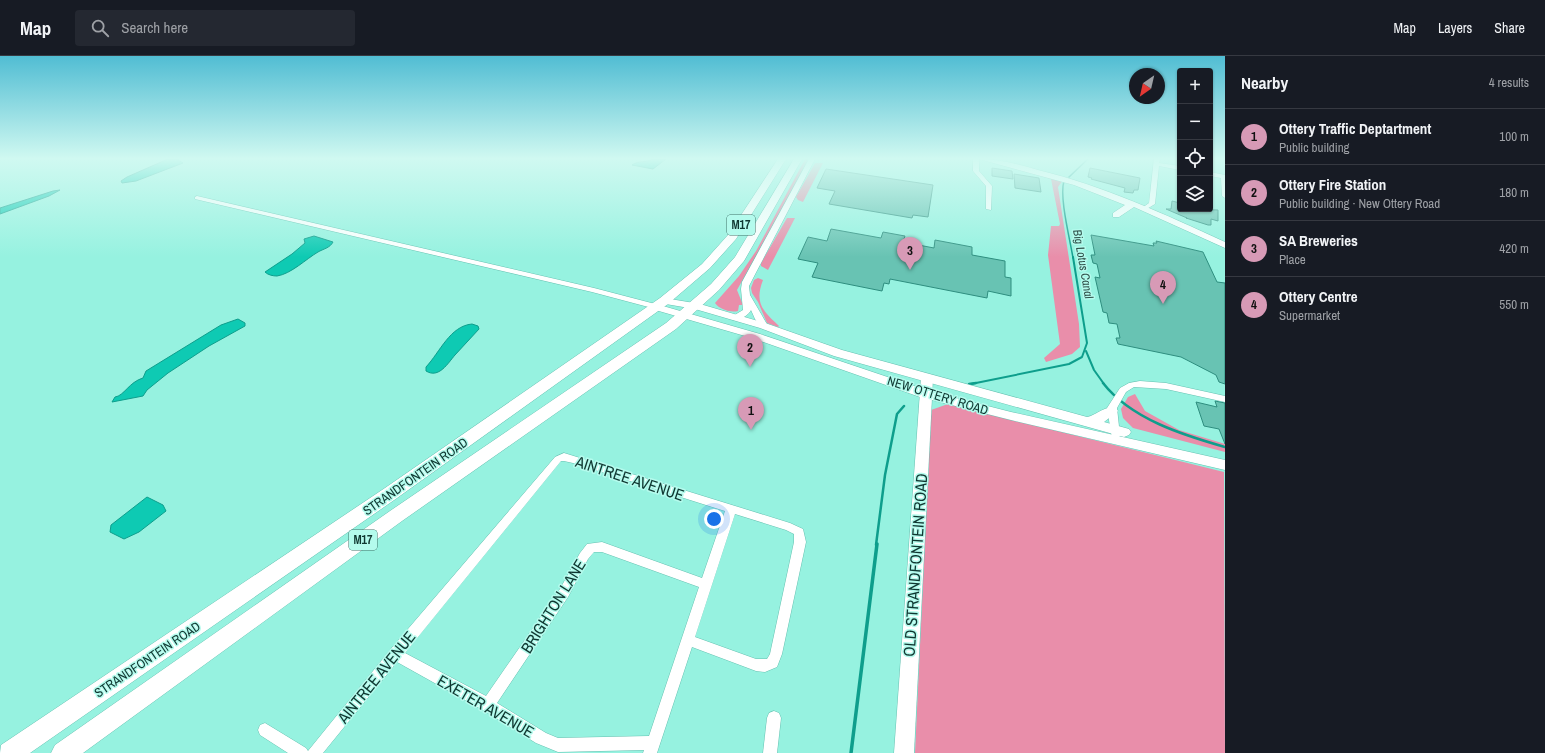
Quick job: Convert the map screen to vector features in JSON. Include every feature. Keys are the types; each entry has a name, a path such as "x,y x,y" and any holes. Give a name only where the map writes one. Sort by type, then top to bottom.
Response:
{"main road":[{"name":"STRANDFONTEIN ROAD","path":"9,753 391,493 660,304 706,266 732,237 761,192"},
{"name":"STRANDFONTEIN ROAD","path":"63,753 396,516 568,399 690,310 715,287 740,259 779,192"},
{"name":"NEW OTTERY ROAD","path":"660,304 736,318 764,326 816,346 1083,422 1114,434 1225,465"},
{"name":"NEW OTTERY ROAD","path":"690,310 756,336 925,394 998,413 1114,434 1225,458"},
{"path":"1083,422 1097,420 1115,402"}],"street":[{"path":"736,318 747,311 744,290 746,282 795,192"},
{"path":"989,192 989,209"},
{"path":"1102,192 1145,208 1225,245"},
{"path":"1145,208 1152,204 1153,192"},
{"path":"197,198 660,304"},
{"path":"1116,215 1130,207 1129,204 1122,199"},
{"path":"746,296 752,303 760,321 764,326"},
{"name":"OLD STRANDFONTEIN ROAD","path":"904,753 927,378"},
{"path":"1114,434 1115,402 1127,387 1140,384 1166,386 1225,399"},
{"name":"AINTREE AVENUE","path":"314,753 558,459 564,458 575,460 731,509"},
{"path":"652,748 731,509 790,526 799,532 801,536 776,654 772,663 765,666 756,665 688,640"},
{"name":"BRIGHTON LANE","path":"488,705 564,593 584,556 591,548 602,547 706,584"},
{"name":"EXETER AVENUE","path":"395,654 488,705 541,738 558,745 652,748"},
{"path":"770,753 774,718"},
{"path":"265,730 301,753"}],"shaded area":[{"path":"51,192 57,192 0,214 0,208"},
{"path":"788,192 792,192 737,290 743,305 739,305 738,311 728,311 722,309 715,303 739,276 756,251"},
{"path":"799,192 808,192 803,202 798,200 796,197"},
{"path":"1054,192 1059,192 1079,324 1080,347 1072,354 1046,362 1044,358 1060,344 1048,255 1051,226 1059,226 1060,224"},
{"path":"787,218 795,218 768,270 761,266 761,263"},
{"path":"314,236 333,242 328,247 282,275 271,275 265,272 292,254 305,243 304,239"},
{"path":"758,278 763,280 759,295 762,306 768,316 779,326 778,327 767,323 758,302 752,293 751,288 754,280"},
{"path":"238,319 245,323 245,326 209,346 168,373 147,390 143,396 112,402 115,397 143,378 146,371 221,325"},
{"path":"472,324 478,326 479,329 446,366 439,372 435,373 426,371 426,367 451,335 458,329"},
{"path":"1135,394 1145,411 1179,430 1225,444 1225,452 1133,428 1123,418 1121,409 1128,397"},
{"path":"948,404 1224,472 1225,753 915,753 931,410"},
{"path":"147,497 163,505 166,511 139,532 124,539 110,532 111,525"}],"building":[{"path":"835,192 932,192 928,217 913,215 912,218 829,204"},
{"path":"1172,201 1177,202 1177,212 1213,212 1213,210 1218,210 1218,221 1211,219 1211,225 1208,225 1186,218 1166,209 1171,209"},
{"path":"831,229 881,238 883,232 905,236 903,242 934,248 935,240 972,247 972,255 1005,261 1005,277 1011,278 1011,296 988,291 987,298 890,279 889,284 884,283 882,291 812,277 818,263 798,259 808,237 827,241"},
{"path":"1091,235 1154,246 1153,243 1157,243 1156,241 1203,252 1217,282 1225,283 1225,384 1219,382 1216,375 1181,357 1118,344 1116,338 1120,338 1117,324 1109,323 1107,313 1103,312 1095,277 1100,278 1097,264 1093,263 1091,255 1095,255"},
{"path":"1215,401 1225,403 1225,444 1219,429 1204,426 1196,402 1217,407"}],"waterway":[{"name":"Big Lotus Canal","path":"1063,192 1064,207 1073,258"},
{"path":"976,383 1069,364 1082,357 1087,343 1073,257"},
{"path":"1086,351 1094,370 1104,384"},
{"path":"969,384 976,383"},
{"path":"971,384 976,383"},
{"path":"1103,383 1115,396 1143,416 1175,431 1225,447"},
{"path":"876,545 885,475 897,414 904,406"},
{"path":"851,753 877,544"}],"place":[{"name":"SA Breweries","path":"910,270"},
{"name":"Ottery Centre","path":"1163,304"},
{"name":"Ottery Fire Station","path":"750,367"},
{"name":"Ottery Traffic Deptartment","path":"751,430"}]}
